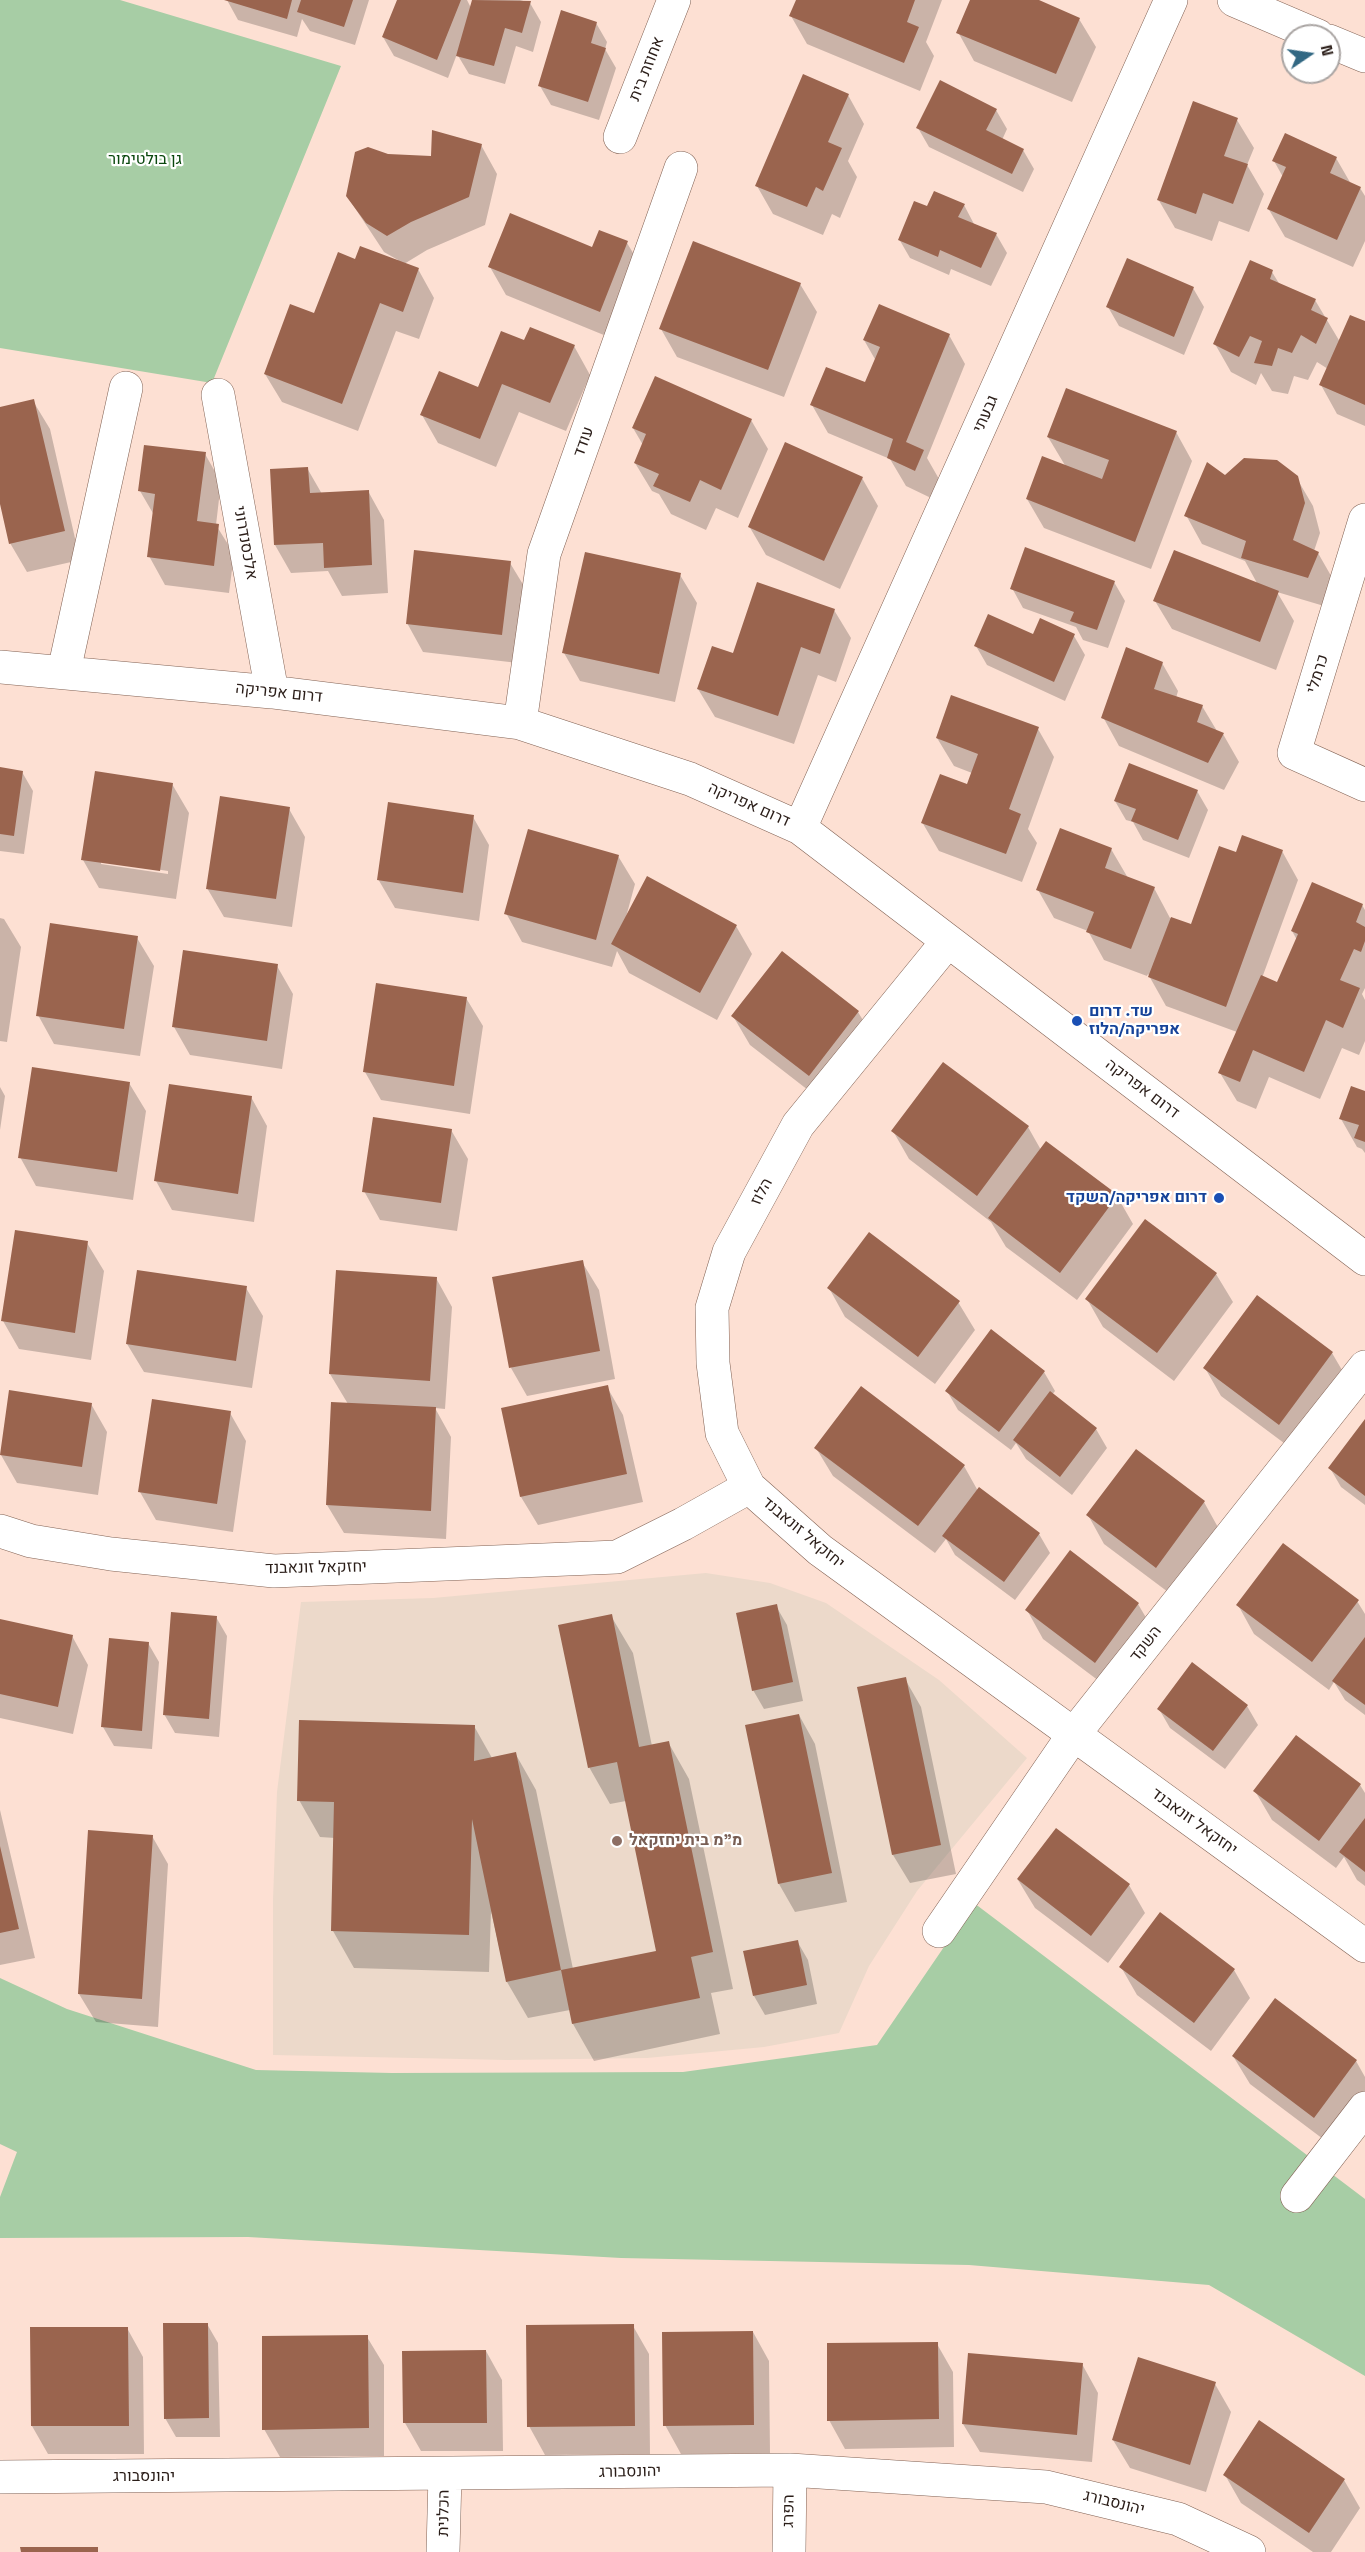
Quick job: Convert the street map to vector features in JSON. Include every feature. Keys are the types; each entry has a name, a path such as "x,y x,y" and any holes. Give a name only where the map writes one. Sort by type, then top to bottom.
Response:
{"street":[{"name":"אחוזת בית","path":"620,138 674,0"},
{"name":"גבעתי","path":"800,828 1171,0"},
{"path":"1234,0 1290,24"},
{"path":"1341,45 1365,56"},
{"name":"עודד","path":"520,723 544,554 681,168"},
{"path":"64,671 126,388"},
{"name":"אלכסנדרוני","path":"218,395 272,692"},
{"name":"כרמלי","path":"1365,520 1294,753 1365,785"},
{"name":"דרום אפריקה","path":"0,667 64,671 272,692 520,723 690,780 800,828 1365,1259"},
{"name":"הלוז","path":"749,1487 722,1432 713,1363 712,1308 729,1252 798,1125 948,941"},
{"name":"השקד","path":"939,1931 1074,1734 1365,1366"},
{"name":"יחזקאל זונאבנד","path":"0,1531 31,1541 111,1554 274,1571 617,1557 749,1487 820,1550 1365,1946"},
{"path":"1297,2196 1365,2108"},
{"name":"יהונסבורג","path":"0,2477 445,2475 790,2470 1046,2487 1178,2519 1249,2552"},
{"name":"הפרג","path":"789,2552 790,2470"},
{"name":"הכלנית","path":"443,2552 445,2475"}],"shaded area":[{"name":"מ\"מ בית יחזקאל","path":"706,1573 770,1583 826,1603 939,1680 1027,1758 917,1891 869,1966 839,2033 764,2047 647,2058 507,2060 273,2055 273,1899 277,1792 301,1602 433,1598"}],"green space":[{"name":"גן בולטימור","path":"0,0 120,0 341,66 212,383 0,348"},
{"path":"974,1903 1365,2199 1365,2376 1209,2285 969,2265 621,2258 248,2237 0,2238 0,2197 17,2152 0,2144 0,1978 67,2009 256,2070 392,2073 683,2072 877,2045"}],"building":[{"path":"224,0 292,0 287,19"},
{"path":"301,0 353,0 344,27 297,12"},
{"path":"397,0 461,0 437,60 382,37"},
{"path":"472,0 531,1 522,33 505,28 494,66 456,56"},
{"path":"796,0 915,0 907,22 919,27 904,63 789,16"},
{"path":"970,0 1039,0 1080,18 1056,74 956,33"},
{"path":"561,10 597,22 591,43 606,48 588,102 538,86"},
{"path":"803,74 849,94 828,142 842,148 823,191 816,187 807,207 755,186"},
{"path":"940,80 997,109 986,130 1024,149 1012,174 916,128"},
{"path":"1193,101 1238,118 1224,156 1248,164 1233,204 1203,193 1196,214 1157,200"},
{"path":"432,130 482,144 469,197 411,222 387,236 366,223 346,196 355,152 368,147 388,154 431,156"},
{"path":"1285,133 1337,157 1330,173 1361,187 1337,240 1267,209 1286,167 1272,161"},
{"path":"934,191 965,204 958,217 997,233 981,268 940,250 938,257 898,240 914,201 927,206"},
{"path":"510,213 592,247 599,230 628,241 600,312 488,267"},
{"path":"693,241 801,283 768,370 659,329"},
{"path":"360,246 419,268 403,312 380,303 342,404 264,374 290,304 314,313 338,252 355,259"},
{"path":"1127,258 1194,287 1174,337 1106,307"},
{"path":"1250,260 1273,270 1270,279 1316,299 1311,310 1328,318 1316,344 1301,335 1292,353 1278,348 1272,366 1254,363 1262,341 1250,336 1239,357 1213,344"},
{"path":"879,304 950,334 906,442 924,450 915,471 887,458 893,439 810,405 826,367 865,382 880,347 863,340"},
{"path":"1350,315 1365,321 1365,405 1319,385"},
{"path":"530,327 575,345 550,403 502,384 480,439 420,415 439,371 478,387 501,331 524,340"},
{"path":"655,376 752,419 721,490 700,480 690,502 653,486 659,474 634,463 646,434 632,428"},
{"path":"1066,388 1177,431 1135,542 1026,499 1042,456 1102,479 1109,460 1047,437"},
{"path":"34,399 65,531 9,544 0,504 0,407"},
{"path":"785,442 863,477 824,561 748,527"},
{"path":"144,445 206,452 197,521 219,524 214,566 147,557 155,494 138,491"},
{"path":"1244,458 1277,460 1298,476 1305,503 1293,540 1319,552 1308,578 1241,558 1246,541 1184,516 1207,462 1225,475"},
{"path":"308,467 310,493 369,490 372,565 324,568 323,543 274,545 270,469"},
{"path":"1025,547 1115,581 1097,630 1070,621 1074,612 1010,589"},
{"path":"414,550 511,561 502,635 406,624"},
{"path":"1174,550 1279,591 1260,642 1153,601"},
{"path":"585,552 681,573 659,674 562,653"},
{"path":"757,582 835,609 820,654 801,647 778,716 697,689 712,646 733,653"},
{"path":"988,614 1033,634 1040,618 1075,634 1054,682 974,646"},
{"path":"1126,647 1163,662 1154,689 1203,705 1197,722 1224,733 1208,763 1101,718"},
{"path":"951,695 1039,727 1009,809 1021,814 1006,854 921,823 940,774 967,784 978,754 936,738"},
{"path":"1129,763 1198,790 1178,840 1131,821 1136,809 1114,801"},
{"path":"0,767 23,771 14,836 0,834"},
{"path":"95,771 173,783 160,871 81,860"},
{"path":"220,796 290,807 276,899 206,889"},
{"path":"388,802 474,815 463,893 377,880"},
{"path":"1060,828 1112,848 1105,868 1155,887 1131,949 1086,932 1094,912 1036,890"},
{"path":"528,829 619,855 596,940 504,914"},
{"path":"1242,835 1283,850 1226,1007 1148,977 1171,917 1191,924 1219,846 1236,852"},
{"path":"647,876 737,925 700,993 611,944"},
{"path":"1312,882 1363,904 1356,922 1365,927 1365,941 1361,952 1354,949 1340,980 1360,988 1343,1028 1326,1020 1304,1072 1253,1050 1240,1082 1218,1073 1261,975 1277,982 1298,934 1291,931"},
{"path":"50,923 138,936 124,1029 36,1016"},
{"path":"183,950 278,964 267,1041 172,1027"},
{"path":"782,951 859,1011 809,1076 731,1016"},
{"path":"376,983 467,997 454,1086 363,1072"},
{"path":"943,1062 1029,1126 977,1196 891,1131"},
{"path":"32,1067 130,1082 117,1172 18,1158"},
{"path":"169,1084 252,1096 238,1194 154,1181"},
{"path":"1351,1086 1365,1091 1365,1142 1354,1138 1359,1125 1339,1119"},
{"path":"373,1117 452,1129 441,1203 362,1192"},
{"path":"1046,1141 1118,1195 1060,1273 988,1218"},
{"path":"1145,1219 1217,1273 1157,1353 1085,1299"},
{"path":"15,1230 88,1241 75,1333 1,1321"},
{"path":"869,1232 960,1301 918,1357 827,1288"},
{"path":"583,1260 600,1351 509,1368 492,1277"},
{"path":"137,1270 247,1286 236,1361 126,1344"},
{"path":"336,1270 437,1277 430,1381 329,1374"},
{"path":"1257,1295 1333,1352 1279,1425 1203,1368"},
{"path":"991,1329 1045,1371 999,1432 945,1391"},
{"path":"608,1385 627,1474 520,1497 501,1408"},
{"path":"861,1386 965,1465 918,1526 814,1448"},
{"path":"9,1390 92,1403 82,1467 0,1455"},
{"path":"1050,1391 1097,1428 1060,1477 1013,1440"},
{"path":"152,1399 231,1411 217,1504 138,1492"},
{"path":"331,1402 436,1407 431,1511 326,1505"},
{"path":"1365,1419 1365,1496 1328,1468"},
{"path":"1136,1449 1205,1501 1156,1568 1086,1515"},
{"path":"979,1487 1040,1533 1004,1582 942,1536"},
{"path":"1283,1543 1359,1600 1312,1662 1236,1605"},
{"path":"1070,1550 1139,1603 1095,1663 1025,1610"},
{"path":"777,1604 793,1682 752,1691 736,1613"},
{"path":"171,1612 217,1616 209,1719 163,1715"},
{"path":"612,1614 639,1747 669,1741 713,1952 691,1957 700,1998 572,2024 561,1970 656,1951 617,1762 588,1768 558,1625"},
{"path":"0,1619 73,1635 58,1707 0,1694"},
{"path":"1365,1637 1365,1705 1332,1681"},
{"path":"109,1638 149,1642 142,1731 101,1727"},
{"path":"1192,1662 1248,1705 1213,1751 1157,1709"},
{"path":"906,1677 941,1845 892,1855 857,1687"},
{"path":"799,1714 832,1873 778,1884 745,1725"},
{"path":"299,1720 475,1725 474,1761 516,1752 561,1970 506,1982 472,1819 469,1935 331,1931 334,1802 297,1801"},
{"path":"1296,1735 1361,1784 1319,1841 1253,1791"},
{"path":"1365,1818 1365,1872 1339,1852"},
{"path":"1056,1828 1130,1884 1091,1936 1017,1879"},
{"path":"88,1830 153,1835 142,1999 78,1994"},
{"path":"0,1846 19,1929 0,1933"},
{"path":"1160,1912 1235,1969 1194,2023 1119,1967"},
{"path":"798,1940 807,1985 753,1996 743,1951"},
{"path":"1275,1998 1357,2060 1314,2118 1232,2056"},
{"path":"163,2323 208,2323 209,2418 164,2419"},
{"path":"634,2324 635,2426 527,2427 526,2325"},
{"path":"30,2327 128,2327 129,2426 31,2426"},
{"path":"753,2331 754,2425 663,2426 662,2332"},
{"path":"368,2335 369,2428 262,2430 262,2336"},
{"path":"938,2342 939,2419 827,2421 827,2343"},
{"path":"486,2350 487,2423 403,2423 402,2351"},
{"path":"968,2353 1083,2363 1077,2435 962,2424"},
{"path":"1138,2357 1216,2382 1190,2465 1112,2440"},
{"path":"1259,2420 1345,2479 1309,2533 1223,2475"},
{"path":"20,2547 98,2547 98,2552 21,2552"}],"place":[{"name":"שד. דרום אפריקה/הלוז","path":"1077,1021"},
{"name":"דרום אפריקה/השקד","path":"1219,1198"},
{"name":"מ\"מ בית יחזקאל","path":"617,1841"}]}
